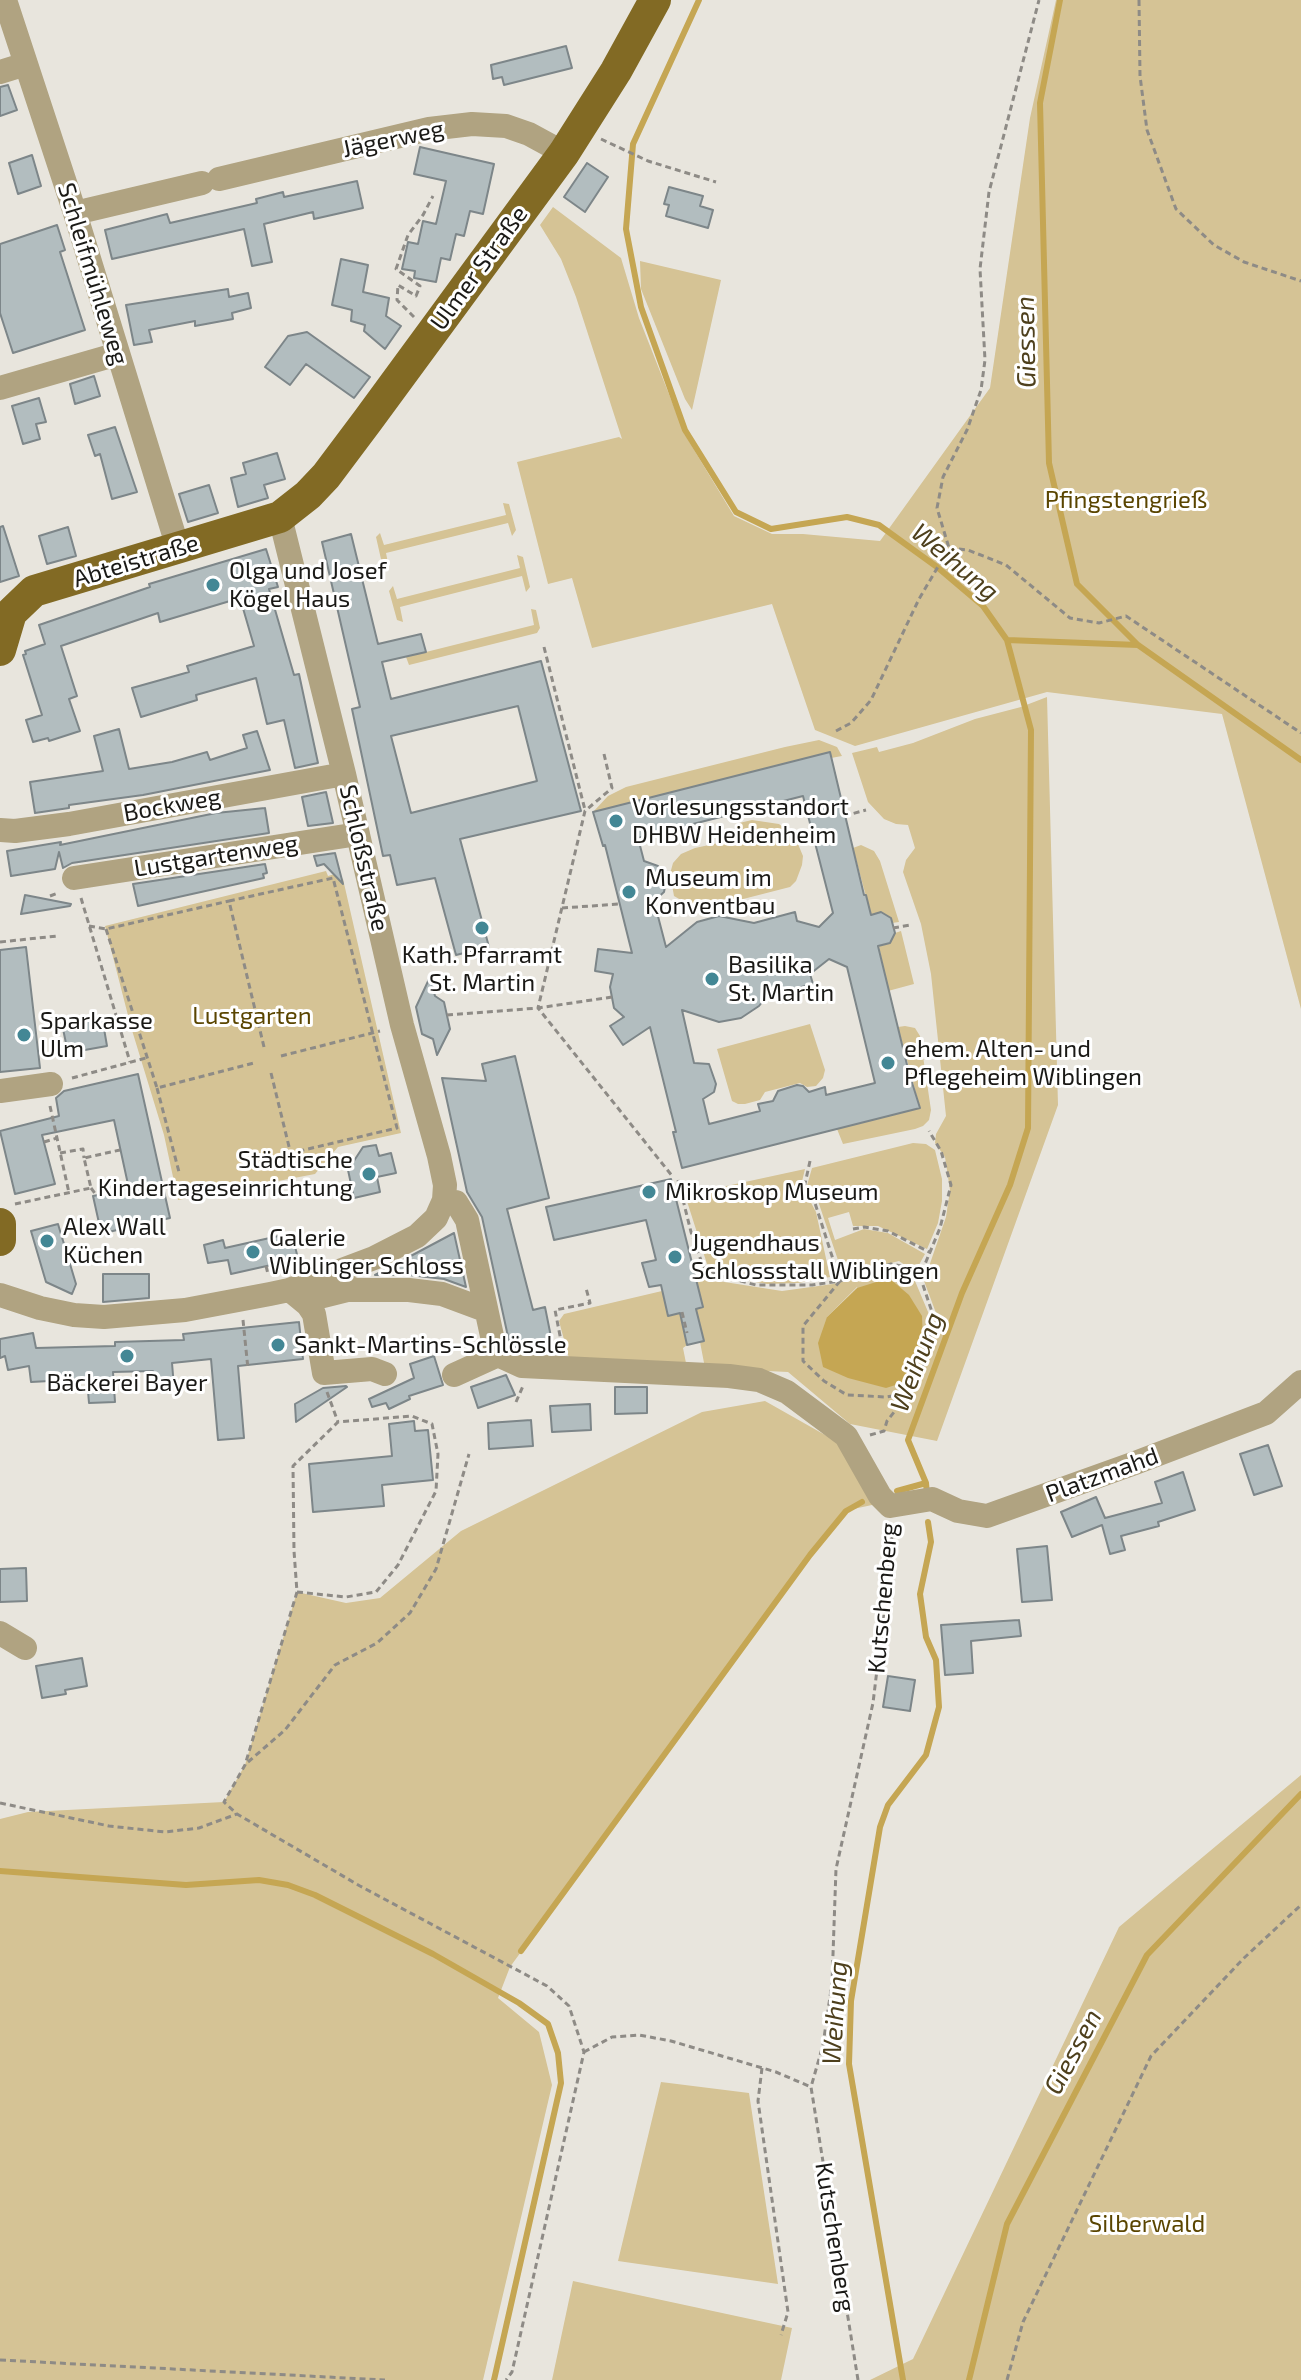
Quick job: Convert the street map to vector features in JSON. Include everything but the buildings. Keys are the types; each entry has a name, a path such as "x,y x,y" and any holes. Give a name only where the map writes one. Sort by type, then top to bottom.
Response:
{"main road":[{"name":"Ulmer Straße","path":"280,517 296,506 326,476 564,153 616,71 655,0"},
{"name":"Abteistraße","path":"6,611 34,591 280,517"},
{"path":"0,650 6,611"},
{"path":"0,1240 5,1214"}],"street":[{"name":"Schleifmühleweg","path":"5,0 75,213 178,548"},
{"path":"0,72 26,64"},
{"name":"Jägerweg","path":"75,213 429,129 472,124 506,126 564,153"},
{"path":"0,388 118,354"},
{"name":"Schloßstraße","path":"280,517 402,1025 439,1156 445,1185 444,1200"},
{"name":"Bockweg","path":"0,830 69,824 344,774"},
{"name":"Lustgartenweg","path":"74,878 358,834"},
{"path":"0,1091 51,1084"},
{"path":"0,1295 25,1305 104,1317 185,1310 242,1300 289,1290 374,1258 417,1236 436,1218 444,1200 456,1202 467,1220 485,1310 498,1355 454,1375"},
{"path":"289,1290 319,1297 347,1290 409,1290 442,1294 485,1310"},
{"path":"289,1290 314,1314 325,1381 372,1369 385,1374"},
{"name":"Kutschenberg","path":"498,1355 522,1366 759,1380 787,1392 846,1436 880,1496 890,1506"},
{"name":"Platzmahd","path":"890,1506 932,1499 958,1511 987,1516 1266,1413 1301,1382"},
{"path":"0,1633 25,1648"}],"path":[{"path":"836,731 851,723 871,700 949,548 937,508 943,477 967,430 981,390 985,360 980,269 989,192 1039,0"},
{"path":"1139,0 1140,76 1147,130 1176,209 1214,245 1244,262 1301,281"},
{"path":"624,150 648,161 716,182"},
{"path":"431,334 397,300 398,285 416,296 420,286 396,269 408,235 433,196"},
{"path":"949,548 968,550 1006,565 1070,618 1099,623 1126,616 1301,733"},
{"path":"538,1008 585,811 544,647"},
{"path":"585,811 612,788 604,754"},
{"path":"844,816 866,810"},
{"path":"74,878 130,1062"},
{"path":"89,926 106,929 333,878 397,1128 291,1153"},
{"path":"229,901 264,1047"},
{"path":"562,908 619,904"},
{"path":"893,928 910,925"},
{"path":"106,929 157,1088 179,1172"},
{"path":"0,942 57,936"},
{"path":"447,1015 538,1008 612,997"},
{"path":"538,1008 673,1177"},
{"path":"281,1056 374,1033"},
{"path":"69,1193 48,1092 53,1091 51,1084 146,1058"},
{"path":"157,1088 254,1063"},
{"path":"271,1073 295,1171"},
{"path":"920,1276 931,1253 951,1185 941,1151 929,1131"},
{"path":"44,1142 57,1138"},
{"path":"60,1153 83,1149 91,1188 97,1196"},
{"path":"84,1158 120,1150"},
{"path":"810,1161 803,1193 814,1200 840,1281"},
{"path":"678,1180 703,1266 717,1275 756,1285 812,1285 840,1281 891,1264 920,1276 933,1315 927,1358 909,1393 887,1421 884,1431 846,1436"},
{"path":"5,1214 91,1188"},
{"path":"853,1229 864,1227 888,1231 931,1253"},
{"path":"266,1266 267,1273"},
{"path":"840,1281 803,1326 803,1361 824,1381 847,1395 886,1397 909,1393"},
{"path":"561,1341 555,1310 590,1303 586,1288"},
{"path":"242,1300 248,1369"},
{"path":"682,1312 687,1333"},
{"path":"325,1381 338,1422"},
{"path":"297,1592 346,1597 376,1592 398,1565 436,1491 438,1454 432,1424 412,1416 338,1422 293,1466 297,1592 245,1765 224,1802 237,1814 360,1886 547,1986 569,2006 584,2052 512,2372 506,2380"},
{"path":"245,1765 285,1730 335,1665 377,1643 410,1613 436,1569 469,1454"},
{"name":"Kutschenberg","path":"858,2380 811,2087 823,2045 832,1983 836,1869 873,1703 892,1544 890,1506"},
{"path":"0,1803 109,1826 165,1832 199,1828 237,1814"},
{"path":"1007,2380 1023,2322 1151,2056 1244,1958 1301,1905"},
{"path":"584,2052 612,2037 639,2035 671,2041 762,2068 811,2087"},
{"path":"762,2068 758,2101 788,2312 781,2335"},
{"path":"0,2360 385,2380"}],"green space":[{"name":"Pfingstengrieß","path":"1056,0 1301,0 1301,1009 1222,714 1047,692 855,746 815,730 772,604 592,648 572,578 548,584 517,462 619,437 622,439 576,297 561,259 540,225 553,207 621,258 639,318 685,435 734,516 772,534 880,541 990,388 1030,118"},
{"path":"640,261 721,280 692,410 641,289"},
{"path":"503,503 509,504 516,530 512,536 508,523 386,553 389,568 383,568 376,537 380,533 384,545 506,515"},
{"path":"517,555 523,557 530,587 526,592 522,576 400,607 403,622 397,620 389,591 393,586 397,599 520,568"},
{"path":"531,609 536,610 540,628 537,633 409,665 406,657 534,625"},
{"path":"1047,697 1058,1105 937,1441 850,1424 788,1372 705,1368 700,1342 703,1341 689,1311 703,1307 692,1263 703,1274 718,1281 782,1291 833,1284 892,1267 908,1273 915,1281 931,1319 939,1321 924,1281 946,1217 950,1190 945,1157 935,1143 936,1134 946,1116 931,974 921,924 903,872 906,860 915,848 908,825 884,819 868,802 852,753 877,747 879,752 913,743 975,719","holes":["857,1287 886,1388 827,1317"]},
{"path":"819,740 837,747 842,756 831,758 830,753 593,812 608,796 626,787"},
{"path":"752,820 779,824 795,837 803,856 796,881 790,887 708,908 693,907 674,896 670,874 673,863 681,854 737,839 735,824"},
{"path":"861,845 874,851 880,861 899,922 892,923 891,918 882,912 871,915 853,848"},
{"name":"Lustgarten","path":"326,871 328,876 335,874 343,879 401,1133 338,1147 315,1174 178,1200 164,1135 131,1027 105,926"},
{"path":"901,931 914,984 888,991 879,946"},
{"path":"810,1024 825,1070 816,1086 807,1087 800,1083 765,1092 760,1100 745,1104 732,1101 717,1049"},
{"path":"898,1027 915,1028 920,1036 931,1110 929,1120 915,1129 843,1144 837,1129 920,1108"},
{"path":"913,1143 926,1144 935,1150 942,1179 938,1223 927,1249 878,1226 853,1226 849,1212 828,1218 835,1240 864,1229 888,1233 925,1254 915,1272 899,1261 843,1275 816,1195 806,1189 812,1168"},
{"path":"805,1169 799,1194 809,1199 816,1212 830,1277 798,1283 767,1284 744,1280 707,1264 685,1195"},
{"path":"662,1291 668,1315 681,1313 687,1345 683,1348 687,1368 570,1362 559,1321 564,1314"},
{"path":"765,1401 841,1444 881,1503 849,1510 810,1555 510,1967 498,1998 539,2032 552,2085 483,2380 0,2380 0,1819 28,1812 224,1802 245,1765 297,1592 346,1603 380,1598 461,1531 702,1412"},
{"name":"Silberwald","path":"1301,1775 1301,2380 870,2380 913,2359 1119,1927"},
{"path":"661,2082 749,2093 778,2284 618,2261"},
{"path":"573,2281 792,2328 781,2380 552,2380"}],"water":[{"path":"889,1278 909,1295 922,1316 923,1342 917,1365 905,1382 886,1388 848,1378 823,1367 818,1343 827,1317 857,1288"}],"waterway":[{"name":"Weihung","path":"699,0 633,144 626,229 641,307 685,430 736,512 771,529 847,517 879,525 937,567 983,606 1007,640 1031,730 1028,1128 1010,1185 962,1293 908,1440 926,1483 927,1494"},
{"name":"Giessen","path":"1060,0 1040,103 1049,463 1077,584 1138,645 1301,760"},
{"name":"Giessen","path":"1007,640 1138,645"},
{"path":"897,1491 926,1483"},
{"path":"521,1951 810,1555 846,1511 862,1502"},
{"name":"Weihung","path":"903,2380 849,2064 851,2001 880,1827 888,1805 926,1755 939,1707 936,1660 926,1637 920,1594 931,1542 928,1522"},
{"name":"Giessen","path":"969,2380 1007,2224 1147,1955 1301,1794"},
{"path":"0,1871 186,1885 259,1880 288,1885 315,1895 433,1954 519,2003 548,2024 558,2053 561,2083 494,2380"}],"place":[{"name":"Olga und Josef Kögel Haus","path":"213,585"},
{"name":"Vorlesungsstandort DHBW Heidenheim","path":"616,821"},
{"name":"Museum im Konventbau","path":"629,892"},
{"name":"Kath. Pfarramt St. Martin","path":"482,928"},
{"name":"Basilika St. Martin","path":"712,979"},
{"name":"Sparkasse Ulm","path":"24,1035"},
{"name":"ehem. Alten- und Pflegeheim Wiblingen","path":"888,1063"},
{"name":"Städtische Kindertageseinrichtung","path":"369,1174"},
{"name":"Mikroskop Museum","path":"649,1192"},
{"name":"Alex Wall Küchen","path":"47,1241"},
{"name":"Galerie Wiblinger Schloss","path":"253,1252"},
{"name":"Jugendhaus Schlossstall Wiblingen","path":"675,1257"},
{"name":"Sankt-Martins-Schlössle","path":"278,1345"},
{"name":"Bäckerei Bayer","path":"127,1356"}]}
